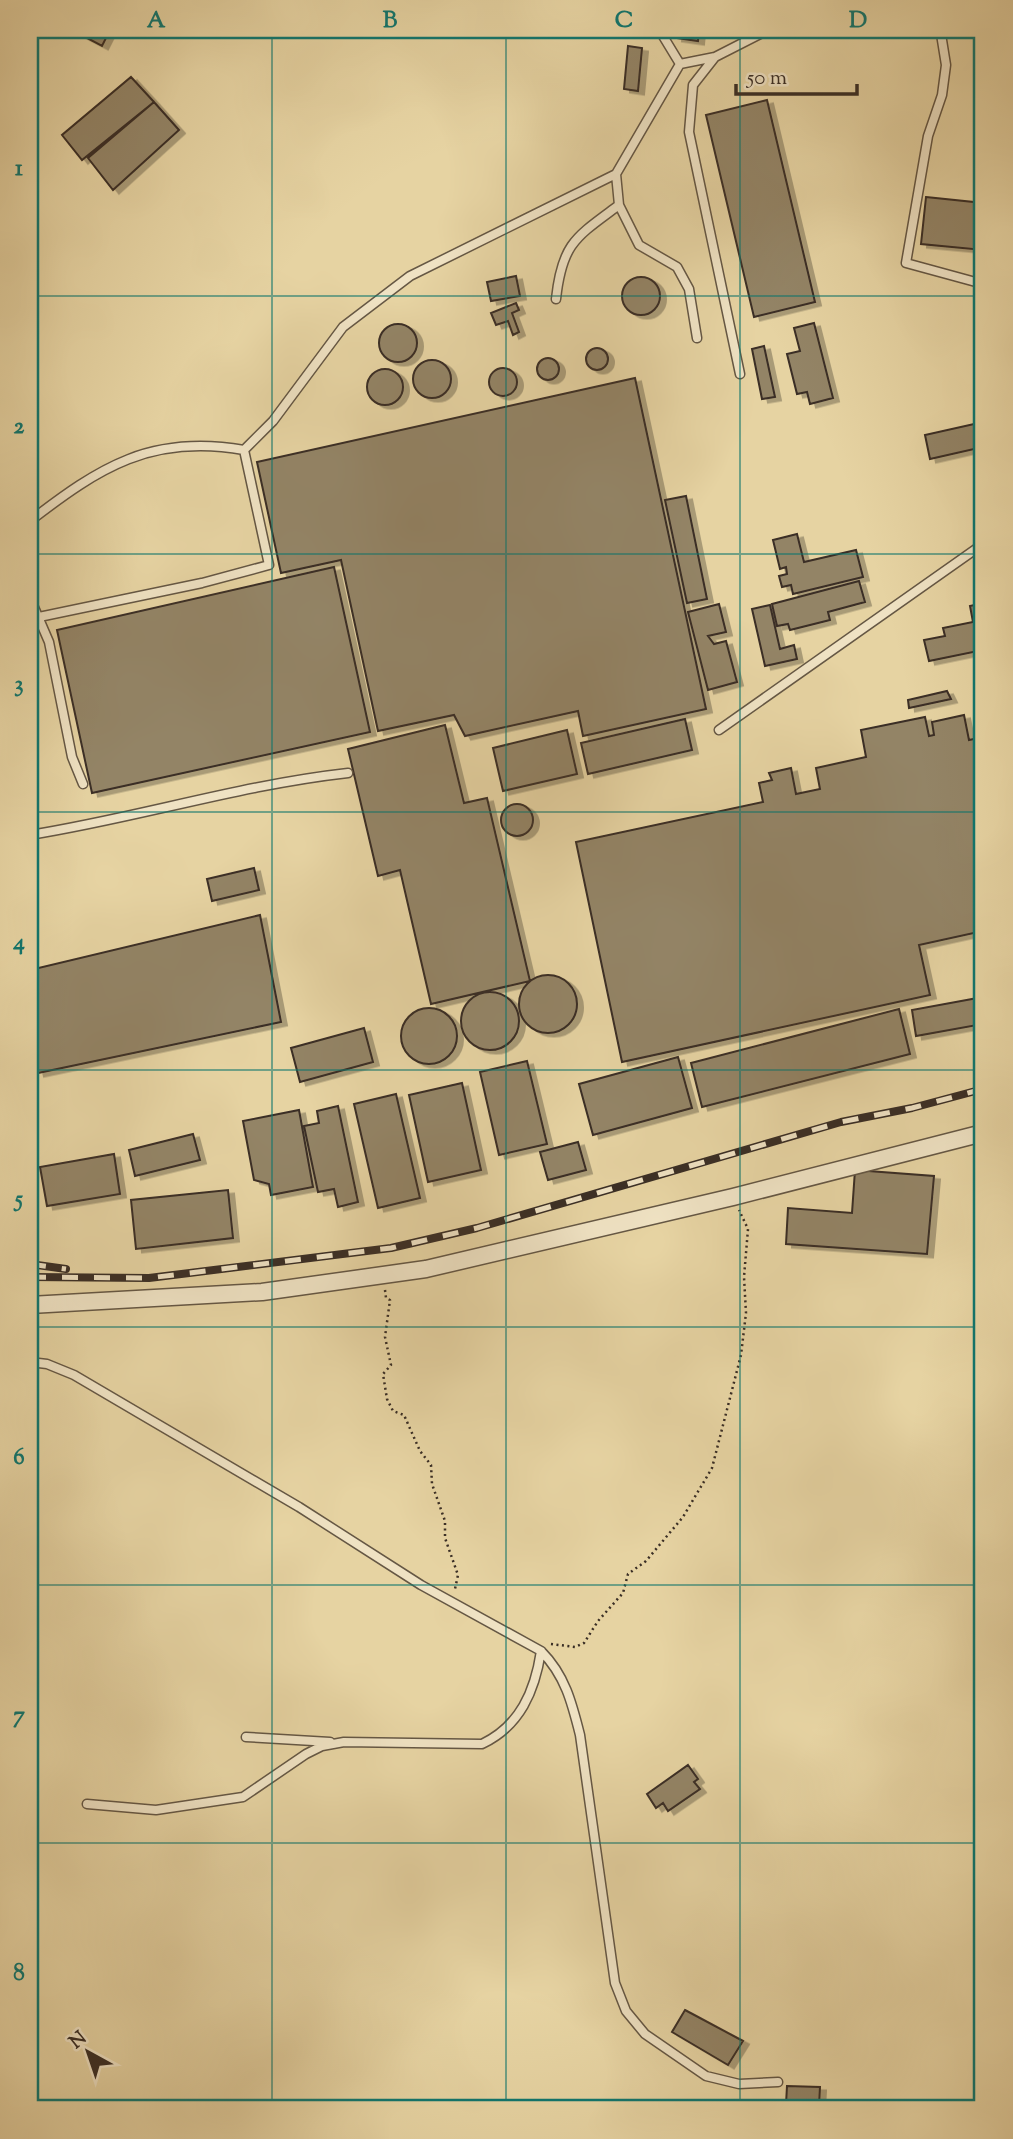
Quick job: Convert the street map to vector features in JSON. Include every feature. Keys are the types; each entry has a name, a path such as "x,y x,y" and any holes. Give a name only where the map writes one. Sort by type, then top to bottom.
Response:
{"street":[{"path":"30,1305 262,1292 384,1276 733,1196 983,1133"}],"lane":[{"path":"664,30 663,36 680,64"},
{"path":"244,450 274,421 342,327 400,284 617,174 680,64 715,57 768,30"},
{"path":"937,30 941,34 946,65 942,95 928,136 906,264 983,284"},
{"path":"715,57 693,85 689,132 740,374"},
{"path":"617,174 619,205 639,245 677,267 689,289 697,338"},
{"path":"556,299 559,266 576,236 619,205"},
{"path":"30,521 105,468 139,454 177,446 209,445 244,450"},
{"path":"39,617 202,583 269,565 244,450"},
{"path":"719,730 983,544"},
{"path":"30,598 49,642 72,757 83,784"},
{"path":"30,835 111,820 262,785 348,773"},
{"path":"30,1362 47,1364 74,1376 299,1507 421,1585 541,1651 554,1664 570,1694 580,1735 615,1983 626,2011 645,2034 706,2076 739,2084 778,2082"},
{"path":"246,1737 482,1744 498,1737 516,1719 536,1681 541,1651"},
{"path":"88,1804 156,1810 243,1797 306,1754 322,1746 344,1742"}],"path":[{"path":"524,1640 575,1647 584,1643 598,1621 623,1593 628,1574 646,1561 683,1517 712,1468 741,1354 746,1313 744,1277 748,1229 733,1196"},
{"path":"384,1276 386,1298 390,1300 385,1337 391,1365 383,1374 387,1399 393,1411 404,1415 420,1451 430,1465 432,1484 445,1521 446,1538 458,1575 453,1602"}],"building":[{"path":"72,30 110,30 102,46"},
{"path":"677,30 699,30 698,41 676,38"},
{"path":"628,46 642,48 638,91 624,89"},
{"path":"131,77 154,102 82,160 62,135"},
{"path":"767,100 815,302 754,317 706,115"},
{"path":"154,102 179,130 113,190 88,158"},
{"path":"926,197 983,203 983,250 921,244"},
{"path":"516,276 520,296 491,301 487,282"},
{"path":"641,277 654,283 660,296 654,309 641,315 628,309 622,296 628,283"},
{"path":"516,303 519,310 512,313 519,332 513,335 508,321 496,325 491,313"},
{"path":"814,323 833,398 810,404 807,392 797,394 787,354 800,351 794,328"},
{"path":"398,324 411,330 417,343 411,356 398,362 385,356 379,343 385,330"},
{"path":"764,346 775,397 762,399 752,349"},
{"path":"597,348 605,351 608,359 605,367 597,370 589,367 586,359 589,351"},
{"path":"548,358 556,361 559,369 556,377 548,380 540,377 537,369 540,361"},
{"path":"432,360 445,366 451,379 445,392 432,398 419,392 413,379 419,366"},
{"path":"503,368 513,372 517,382 513,392 503,396 493,392 489,382 493,372"},
{"path":"385,369 398,374 403,387 398,400 385,405 372,400 367,387 372,374"},
{"path":"635,378 706,709 583,736 578,711 465,736 454,715 378,731 341,560 281,573 257,462"},
{"path":"983,422 983,447 930,459 925,435"},
{"path":"686,496 707,599 687,603 665,500"},
{"path":"797,534 804,562 856,550 863,577 793,594 791,585 782,587 779,576 787,574 786,567 780,569 773,540"},
{"path":"334,567 370,732 92,793 57,630"},
{"path":"859,581 865,602 828,612 830,620 790,630 788,624 777,626 772,604"},
{"path":"983,603 983,650 929,661 924,640 945,636 943,628 973,622 970,606"},
{"path":"719,604 726,632 708,636 714,644 726,641 737,682 708,690 688,612"},
{"path":"770,605 780,649 794,645 797,659 765,666 752,609"},
{"path":"947,691 951,699 909,708 908,700"},
{"path":"964,715 969,740 983,737 983,931 919,945 930,995 622,1062 576,842 763,802 759,783 772,780 769,773 791,768 796,794 820,789 816,768 866,757 861,730 925,717 929,736 934,735 932,722"},
{"path":"685,719 692,750 588,774 581,743"},
{"path":"445,725 464,803 487,798 530,981 431,1004 400,870 378,876 348,749"},
{"path":"567,730 577,774 503,791 493,748"},
{"path":"517,804 528,809 533,820 528,831 517,836 506,831 501,820 506,809"},
{"path":"254,868 259,890 212,901 207,879"},
{"path":"260,915 281,1022 38,1073 30,1037 30,970"},
{"path":"548,975 569,983 577,1004 569,1025 548,1033 527,1025 519,1004 527,983"},
{"path":"490,992 501,994 514,1005 519,1021 517,1032 506,1045 490,1050 479,1048 466,1037 461,1021 463,1010 474,997"},
{"path":"983,997 983,1024 916,1036 912,1010"},
{"path":"424,1008 434,1008 449,1016 455,1025 455,1047 449,1056 434,1064 424,1064 406,1052 401,1041 401,1031 413,1013"},
{"path":"899,1009 910,1054 702,1107 691,1063"},
{"path":"364,1028 373,1062 300,1082 291,1048"},
{"path":"678,1057 692,1108 593,1135 579,1084"},
{"path":"527,1061 547,1144 499,1155 480,1072"},
{"path":"462,1083 481,1170 428,1182 409,1095"},
{"path":"396,1094 420,1198 378,1208 354,1104"},
{"path":"338,1106 358,1202 338,1207 334,1189 318,1192 304,1126 319,1123 317,1111"},
{"path":"299,1110 313,1187 271,1195 269,1184 254,1180 243,1121"},
{"path":"193,1134 200,1160 135,1176 129,1150"},
{"path":"578,1142 586,1170 548,1180 540,1152"},
{"path":"114,1154 120,1194 47,1206 40,1167"},
{"path":"855,1170 934,1176 927,1254 786,1244 788,1208 852,1213"},
{"path":"228,1190 233,1238 136,1249 131,1200"},
{"path":"688,1765 698,1779 694,1782 700,1789 668,1811 663,1803 656,1808 647,1794"},
{"path":"685,2010 743,2041 728,2065 672,2032"},
{"path":"787,2086 820,2087 819,2106 786,2104"}],"railway":[{"path":"30,1277 149,1278 391,1248 477,1228 841,1122 912,1108 983,1089"},
{"path":"30,1264 66,1269"}]}
